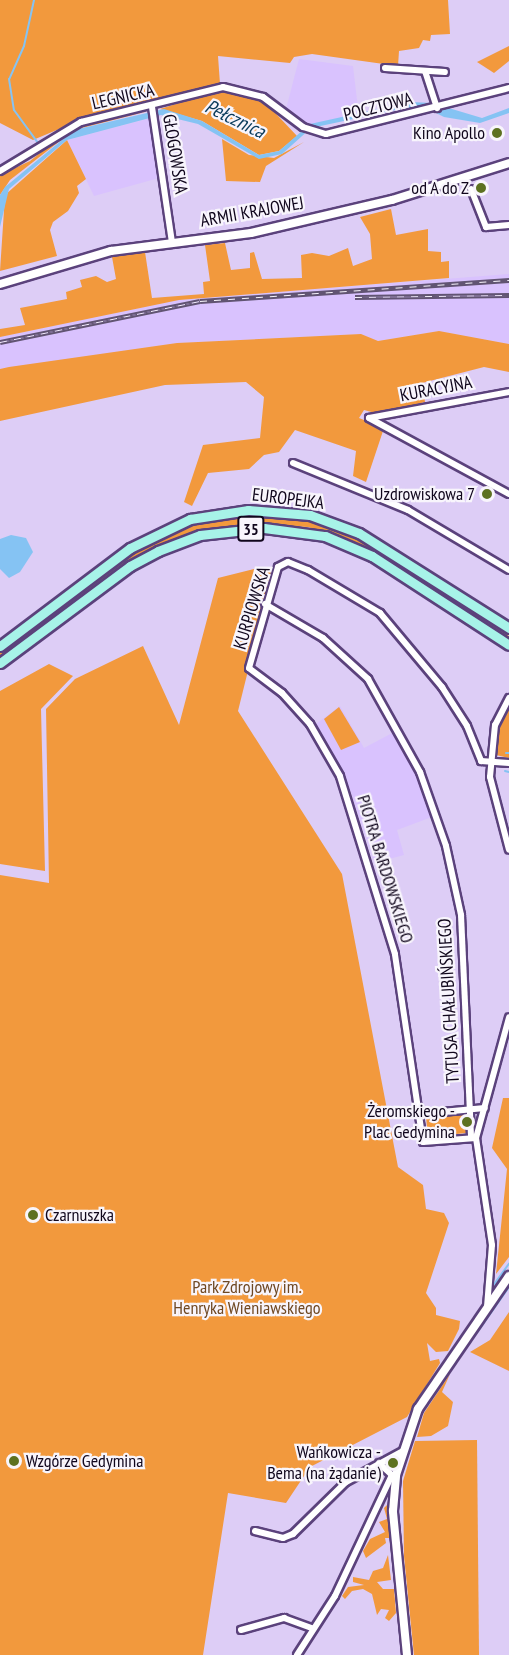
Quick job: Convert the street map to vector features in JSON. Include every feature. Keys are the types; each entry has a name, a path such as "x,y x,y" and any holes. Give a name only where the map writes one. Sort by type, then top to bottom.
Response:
{"main road":[{"name":"ARMII KRAJOWEJ","path":"0,284 95,254 279,227 406,197 509,163"},
{"name":"EUROPEJKA","path":"0,645 130,548 190,519 248,510 310,515 351,529 429,574 509,628"},
{"name":"EUROPEJKA","path":"0,663 116,576 158,551 201,535 264,528 325,536 372,556 509,645"}],"street":[{"path":"385,68 445,72"},
{"path":"425,71 438,105"},
{"name":"LEGNICKA","path":"0,171 81,122 152,107 223,87 264,97"},
{"name":"POCZTOWA","path":"264,97 303,127 326,134 509,88"},
{"name":"GŁOGOWSKA","path":"152,107 172,242"},
{"path":"471,189 486,227 509,225"},
{"name":"KURACYJNA","path":"509,392 369,418 509,494"},
{"path":"293,463 408,510 509,570"},
{"name":"KURPIOWSKA","path":"249,668 278,567 288,562 338,584 387,620 442,687 467,726 481,761 490,762"},
{"name":"TYTUSA CHAŁUBIŃSKIEGO","path":"266,604 323,638 368,679 420,772 446,846 461,915 469,1110 492,1245 487,1307"},
{"name":"PIOTRA BARDOWSKIEGO","path":"249,668 282,693 310,724 340,776 395,954 421,1113 423,1142 474,1138"},
{"path":"509,698 495,725 490,762 492,795 509,850"},
{"path":"490,762 509,763"},
{"path":"474,1138 485,1108 509,1017"},
{"path":"421,1113 485,1108"},
{"path":"297,1655 312,1628 335,1596 394,1475 418,1409 509,1276"},
{"path":"255,1532 283,1538 293,1534 331,1493 403,1451"},
{"path":"379,1463 394,1475"},
{"path":"394,1475 393,1511 407,1655"},
{"path":"241,1630 284,1618 312,1628"}],"shaded area":[{"path":"299,59 353,66 359,117 306,126 286,109"},
{"path":"151,118 159,178 94,196 67,140"},
{"path":"509,274 509,344 439,331 377,341 361,334 177,343 0,369 0,337 179,300"},
{"path":"340,706 364,748 396,731 416,775 432,817 397,830 404,855 374,863 351,792 316,724"}],"green space":[{"path":"0,0 448,0 450,34 431,35 430,41 423,40 419,48 399,51 398,66 312,54 294,57 290,63 218,56 220,84 97,113 33,140 0,123"},
{"path":"509,46 509,61 494,73 477,62"},
{"path":"223,89 262,99 297,136 279,151 259,155 202,121 160,109"},
{"path":"149,111 74,130 10,180 0,195 0,175 30,161 62,135 90,123"},
{"path":"222,139 249,155 274,158 304,142 266,166 260,182 226,181"},
{"path":"67,140 86,179 77,186 79,193 68,211 53,222 50,230 57,256 0,271 5,195"},
{"path":"391,209 396,235 428,229 428,251 441,252 441,262 449,261 449,278 179,300 0,337 0,329 25,325 20,308 67,299 66,292 82,287 80,280 96,276 107,282 116,279 112,257 145,252 152,298 204,294 203,282 210,281 205,245 225,243 231,270 250,268 250,253 254,252 262,279 302,278 301,255 312,253 329,256 348,248 353,266 372,259 370,234 360,217"},
{"path":"439,331 509,344 509,372 484,367 422,383 425,402 379,414 364,410 359,418 384,428 366,482 353,476 356,451 295,430 279,452 264,455 249,469 208,473 192,506 184,502 203,445 260,438 264,397 246,382 165,385 0,421 0,369 9,367 177,343 361,334 378,341"},
{"path":"242,514 318,522 367,541 509,636 509,640 364,546 308,527 241,524 183,536 140,555 0,657 0,650 144,545 194,523"},
{"name":"Park Zdrojowy im. Henryka Wieniawskiego","path":"258,568 273,570 238,711 342,874 398,1167 423,1185 426,1209 444,1213 449,1223 426,1293 436,1308 436,1315 460,1321 459,1329 448,1351 436,1352 427,1343 430,1361 439,1359 440,1363 407,1417 310,1467 286,1503 228,1493 203,1655 0,1655 0,875 49,883 46,709 75,679 143,646 179,725 218,578"},
{"path":"49,664 73,676 41,709 45,871 0,864 0,691"},
{"path":"339,707 360,742 341,750 324,719"},
{"path":"509,709 509,758 496,755 499,729"},
{"path":"503,1098 509,1098 509,1257 496,1274 507,1169 492,1148"},
{"path":"465,1114 466,1133 428,1137 426,1117"},
{"path":"509,1312 509,1371 470,1352 490,1340"},
{"path":"450,1374 442,1392 453,1402 448,1426 431,1436 417,1437 424,1413"},
{"path":"477,1440 479,1655 414,1655 404,1556 403,1481 415,1441"},
{"path":"389,1503 391,1538 385,1538 386,1543 366,1558 363,1551 370,1539 385,1532 379,1522 387,1519 384,1508"},
{"path":"388,1555 391,1580 377,1582 383,1589 394,1589 396,1613 389,1621 385,1618 389,1610 381,1609 377,1615 372,1594 363,1589 352,1591 345,1599 342,1596 348,1587 364,1585 353,1582 353,1577 369,1580 373,1571 383,1568"}],"water":[{"path":"410,102 432,103 482,118 509,108 509,113 480,123 444,117 426,108 405,108 311,128 282,154 259,159 198,124 161,115 67,140 9,189 0,227 0,195 5,187 74,130 164,109 202,121 259,155 279,151 310,124"},
{"path":"11,535 26,538 33,552 20,572 9,578 0,569 0,539"}],"waterway":[{"path":"34,0 24,46 9,79 14,110 38,143"},
{"path":"505,771 509,772"},
{"path":"492,1287 509,1264"},
{"path":"469,1344 509,1287"}],"railway":[{"path":"0,342 200,301 509,280"},
{"path":"355,297 509,295"}],"place":[{"name":"Kino Apollo","path":"497,133"},
{"name":"od A do Z","path":"481,188"},
{"name":"Uzdrowiskowa 7","path":"487,494"},
{"name":"Żeromskiego - Plac Gedymina","path":"467,1122"},
{"name":"Czarnuszka","path":"33,1215"},
{"name":"Wzgórze Gedymina","path":"14,1461"},
{"name":"Wańkowicza - Bema (na żądanie)","path":"393,1463"}],"water label":[{"name":"Pełcznica","path":"235,119"}]}
